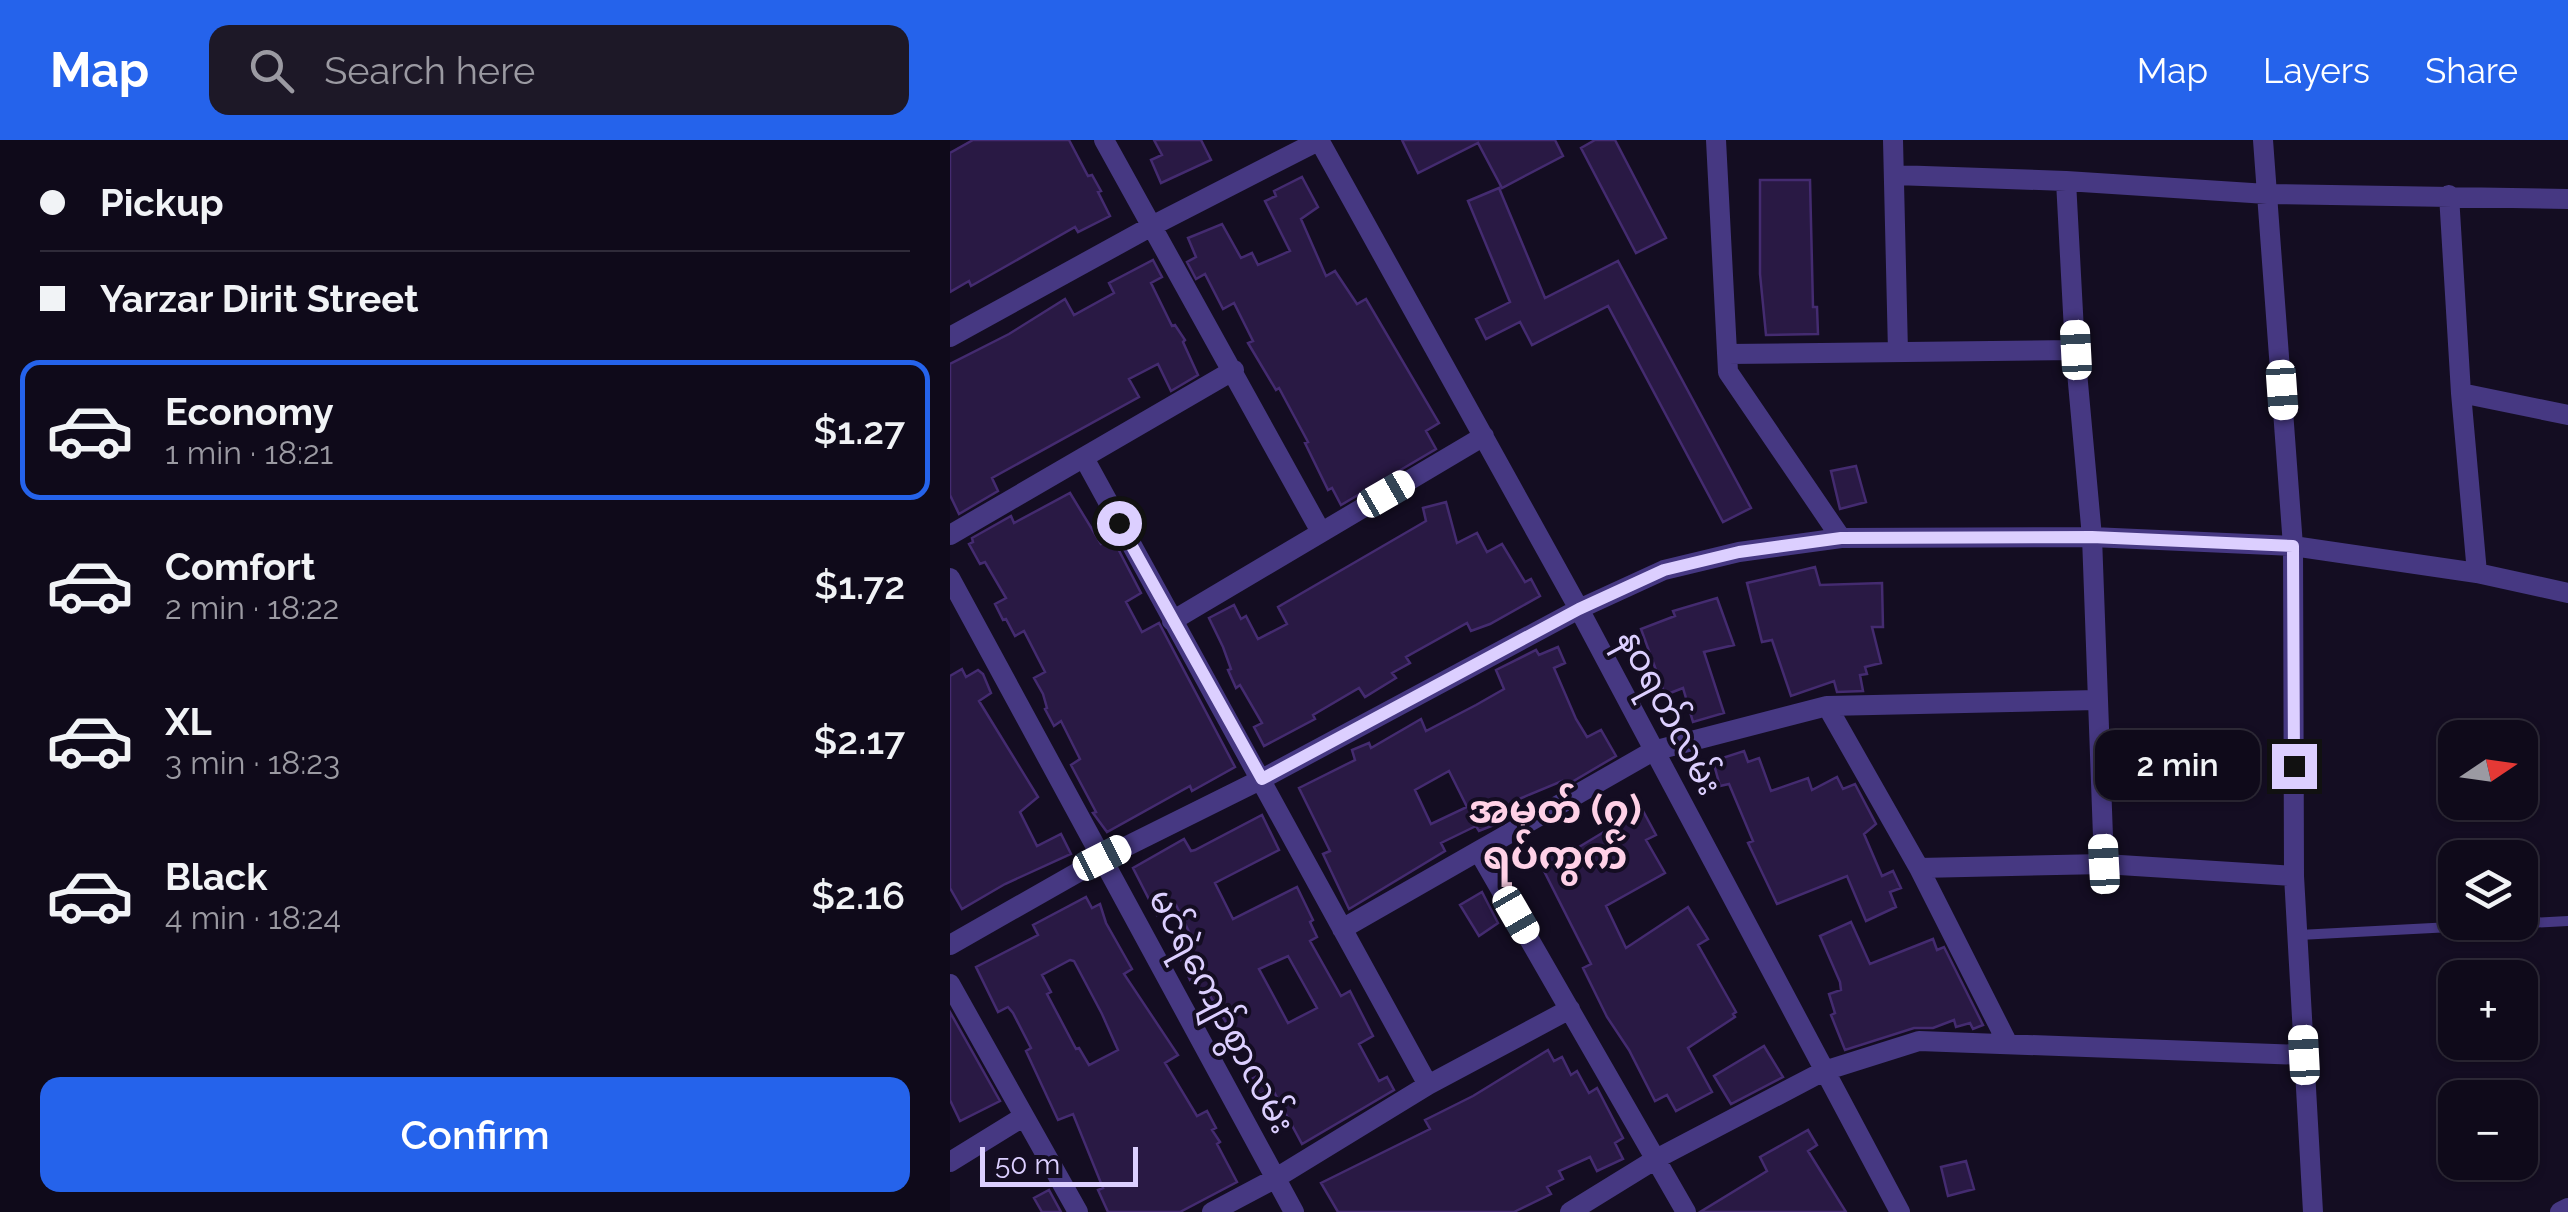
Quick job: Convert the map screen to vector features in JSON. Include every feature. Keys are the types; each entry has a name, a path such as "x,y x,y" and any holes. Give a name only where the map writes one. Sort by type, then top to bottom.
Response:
{"street":[{"path":"1104,140 1321,532"},
{"path":"950,338 1150,227 1319,140"},
{"name":"နဝရတ်လမ်း","path":"1319,140 1579,609 1900,1212"},
{"path":"1716,140 1728,372 1841,538"},
{"path":"1892,140 1898,352"},
{"path":"2263,140 2293,546 2294,876 2314,1212"},
{"path":"1895,176 2266,194 2568,200"},
{"path":"2066,182 2092,537 2104,864"},
{"path":"2450,195 2461,393 2477,573"},
{"path":"1727,354 2076,350"},
{"path":"950,535 1234,370"},
{"path":"2461,393 2568,415"},
{"path":"1172,621 1484,436"},
{"path":"1084,458 1428,1086"},
{"path":"950,945 1102,858 1262,779 1579,609 1664,570 1739,552 1841,538 2092,537 2293,546 2477,573 2568,593"},
{"name":"မင်ရဲကျော်စွာလမ်း","path":"950,578 1294,1212"},
{"path":"1342,929 1652,751 1827,706 2096,700"},
{"path":"1827,706 1919,868 2008,1044"},
{"path":"1479,852 1686,1212"},
{"path":"1919,868 2104,864 2294,876"},
{"path":"950,984 1078,1212"},
{"path":"1212,1212 1428,1086 1570,1010"},
{"path":"1570,1212 1656,1159 1824,1071 1919,1042 2304,1055"},
{"path":"950,1162 1023,1117"},
{"path":"2560,1212 2568,1208"}],"lane":[{"path":"2299,936 2568,922"}],"building":[{"path":"973,140 1069,140 1088,176 1092,175 1101,191 1098,192 1110,216 1078,232 1075,227 971,286 969,281 950,292 950,153"},
{"path":"1154,140 1201,140 1211,160 1161,183 1151,160 1162,155"},
{"path":"1402,140 1555,140 1563,156 1502,188 1478,143 1418,173"},
{"path":"1595,140 1615,140 1666,238 1636,253 1581,148"},
{"path":"1302,177 1318,207 1301,219 1326,276 1335,271 1357,304 1366,299 1439,423 1426,431 1436,449 1341,505 1332,488 1328,490 1279,388 1276,390 1248,343 1253,341 1234,303 1223,309 1205,274 1196,279 1187,262 1196,257 1188,238 1222,224 1241,258 1252,253 1258,265 1290,251 1265,201 1276,196 1274,191"},
{"path":"1760,180 1810,180 1813,307 1817,307 1818,334 1766,335 1760,274"},
{"path":"1499,188 1545,298 1618,261 1751,508 1723,522 1608,306 1532,345 1520,322 1486,339 1476,319 1510,302 1468,201"},
{"path":"1153,260 1162,277 1151,283 1172,326 1185,340 1198,375 1171,391 1158,364 1129,379 1139,397 992,478 998,491 959,514 950,495 950,364 1065,299 1074,315 1114,293 1109,283"},
{"path":"1856,466 1866,502 1840,509 1831,471"},
{"path":"1070,493 1101,544 1113,539 1141,593 1126,602 1142,632 1159,623 1235,767 1192,791 1190,786 1107,832 1093,813 1096,812 1071,765 1080,759 1061,721 1054,726 1045,709 1043,694 1034,678 1045,672 1024,631 1015,636 1003,620 995,604 1006,598 985,562 980,564 969,544 972,538 1011,516 1014,523"},
{"path":"1446,502 1457,543 1477,533 1487,552 1502,544 1525,582 1531,579 1540,596 1490,624 1471,631 1467,623 1406,657 1410,663 1392,673 1396,678 1365,697 1359,688 1313,715 1315,719 1264,746 1254,727 1262,723 1240,685 1236,688 1209,618 1234,605 1241,619 1246,616 1258,639 1287,624 1278,607 1426,521 1423,508"},
{"path":"1815,567 1820,585 1882,583 1883,627 1872,627 1881,663 1865,667 1867,674 1860,675 1863,691 1837,692 1834,681 1791,696 1772,640 1762,642 1747,583"},
{"path":"1717,598 1734,645 1704,652 1724,713 1693,722 1683,688 1665,695 1641,629 1675,616 1673,611"},
{"path":"1558,647 1565,663 1554,668 1576,719 1587,737 1601,730 1616,756 1565,786 1562,781 1519,799 1521,805 1511,810 1514,815 1499,823 1479,831 1476,826 1441,843 1445,851 1349,909 1323,854 1330,851 1299,788 1355,760 1352,750 1369,743 1371,748 1421,719 1426,731 1476,705 1504,689 1496,670 1536,650 1539,655","holes":["1449,771 1467,807 1431,824 1415,790"]},
{"path":"962,669 966,677 978,670 983,674 991,693 979,701 1038,797 1020,812 1037,846 1061,834 1071,854 962,909 950,888 950,676"},
{"path":"1744,751 1748,762 1759,758 1771,791 1808,778 1812,790 1837,777 1843,789 1855,784 1876,824 1864,834 1882,876 1893,871 1901,888 1890,892 1896,907 1866,921 1847,876 1777,904 1748,843 1753,841 1729,784 1720,786 1713,761"},
{"path":"1642,809 1656,835 1646,840 1665,873 1606,906 1626,948 1688,907 1708,939 1698,945 1736,1012 1735,1017 1688,1048 1712,1092 1676,1111 1667,1095 1655,1101 1607,1017 1583,968 1591,964 1538,859 1566,846 1569,853"},
{"path":"1262,815 1279,850 1215,883 1233,919 1297,887 1313,920 1310,922 1317,937 1310,941 1341,996 1350,991 1373,1036 1359,1044 1379,1081 1387,1077 1394,1090 1302,1144 1274,1092 1268,1090 1254,1097 1246,1082 1259,1075 1243,1041 1233,1027 1230,1029 1209,994 1202,997 1193,979 1190,980 1176,948 1193,940 1176,905 1157,915 1133,868 1184,839 1191,851","holes":["1288,956 1317,1008 1288,1023 1259,969"]},
{"path":"1482,892 1498,923 1479,936 1460,905"},
{"path":"1086,897 1092,908 1100,904 1106,923 1132,969 1124,974 1178,1055 1165,1063 1197,1116 1207,1111 1216,1128 1212,1130 1220,1142 1217,1144 1237,1182 1180,1212 1108,1212 1098,1190 1103,1188 1073,1114 1058,1120 1026,1051 1031,1048 1013,1013 1008,1007 998,1012 976,967 1038,935 1033,925","holes":["1074,961 1118,1050 1089,1065 1076,1049 1047,994 1051,992 1042,975"]},
{"path":"1851,922 1870,964 1933,939 1937,950 1944,947 1983,1025 1973,1029 1970,1023 1956,1027 1954,1020 1845,1050 1831,1015 1835,1013 1829,994 1841,990 1840,982 1820,936"},
{"path":"950,1012 1000,1101 960,1121 950,1100"},
{"path":"1764,1046 1783,1077 1731,1104 1714,1076"},
{"path":"1548,1050 1554,1061 1562,1057 1571,1075 1577,1071 1589,1093 1597,1088 1623,1138 1615,1143 1623,1159 1597,1171 1590,1157 1559,1171 1563,1179 1547,1187 1551,1194 1514,1212 1338,1212 1321,1183 1430,1129 1425,1120"},
{"path":"1808,1130 1817,1145 1808,1151 1846,1212 1700,1212 1767,1171 1760,1157"},
{"path":"1966,1161 1974,1189 1948,1196 1941,1167"},
{"path":"1049,1190 1061,1212 1042,1212 1034,1198"}],"district":[{"name":"အမှတ် (၇) ရပ်ကွက်","path":"1555,832"}],"route":[{"path":"1119,523 1262,779 1579,609 1664,570 1739,552 1841,538 2092,537 2293,546 2294,766"}]}
